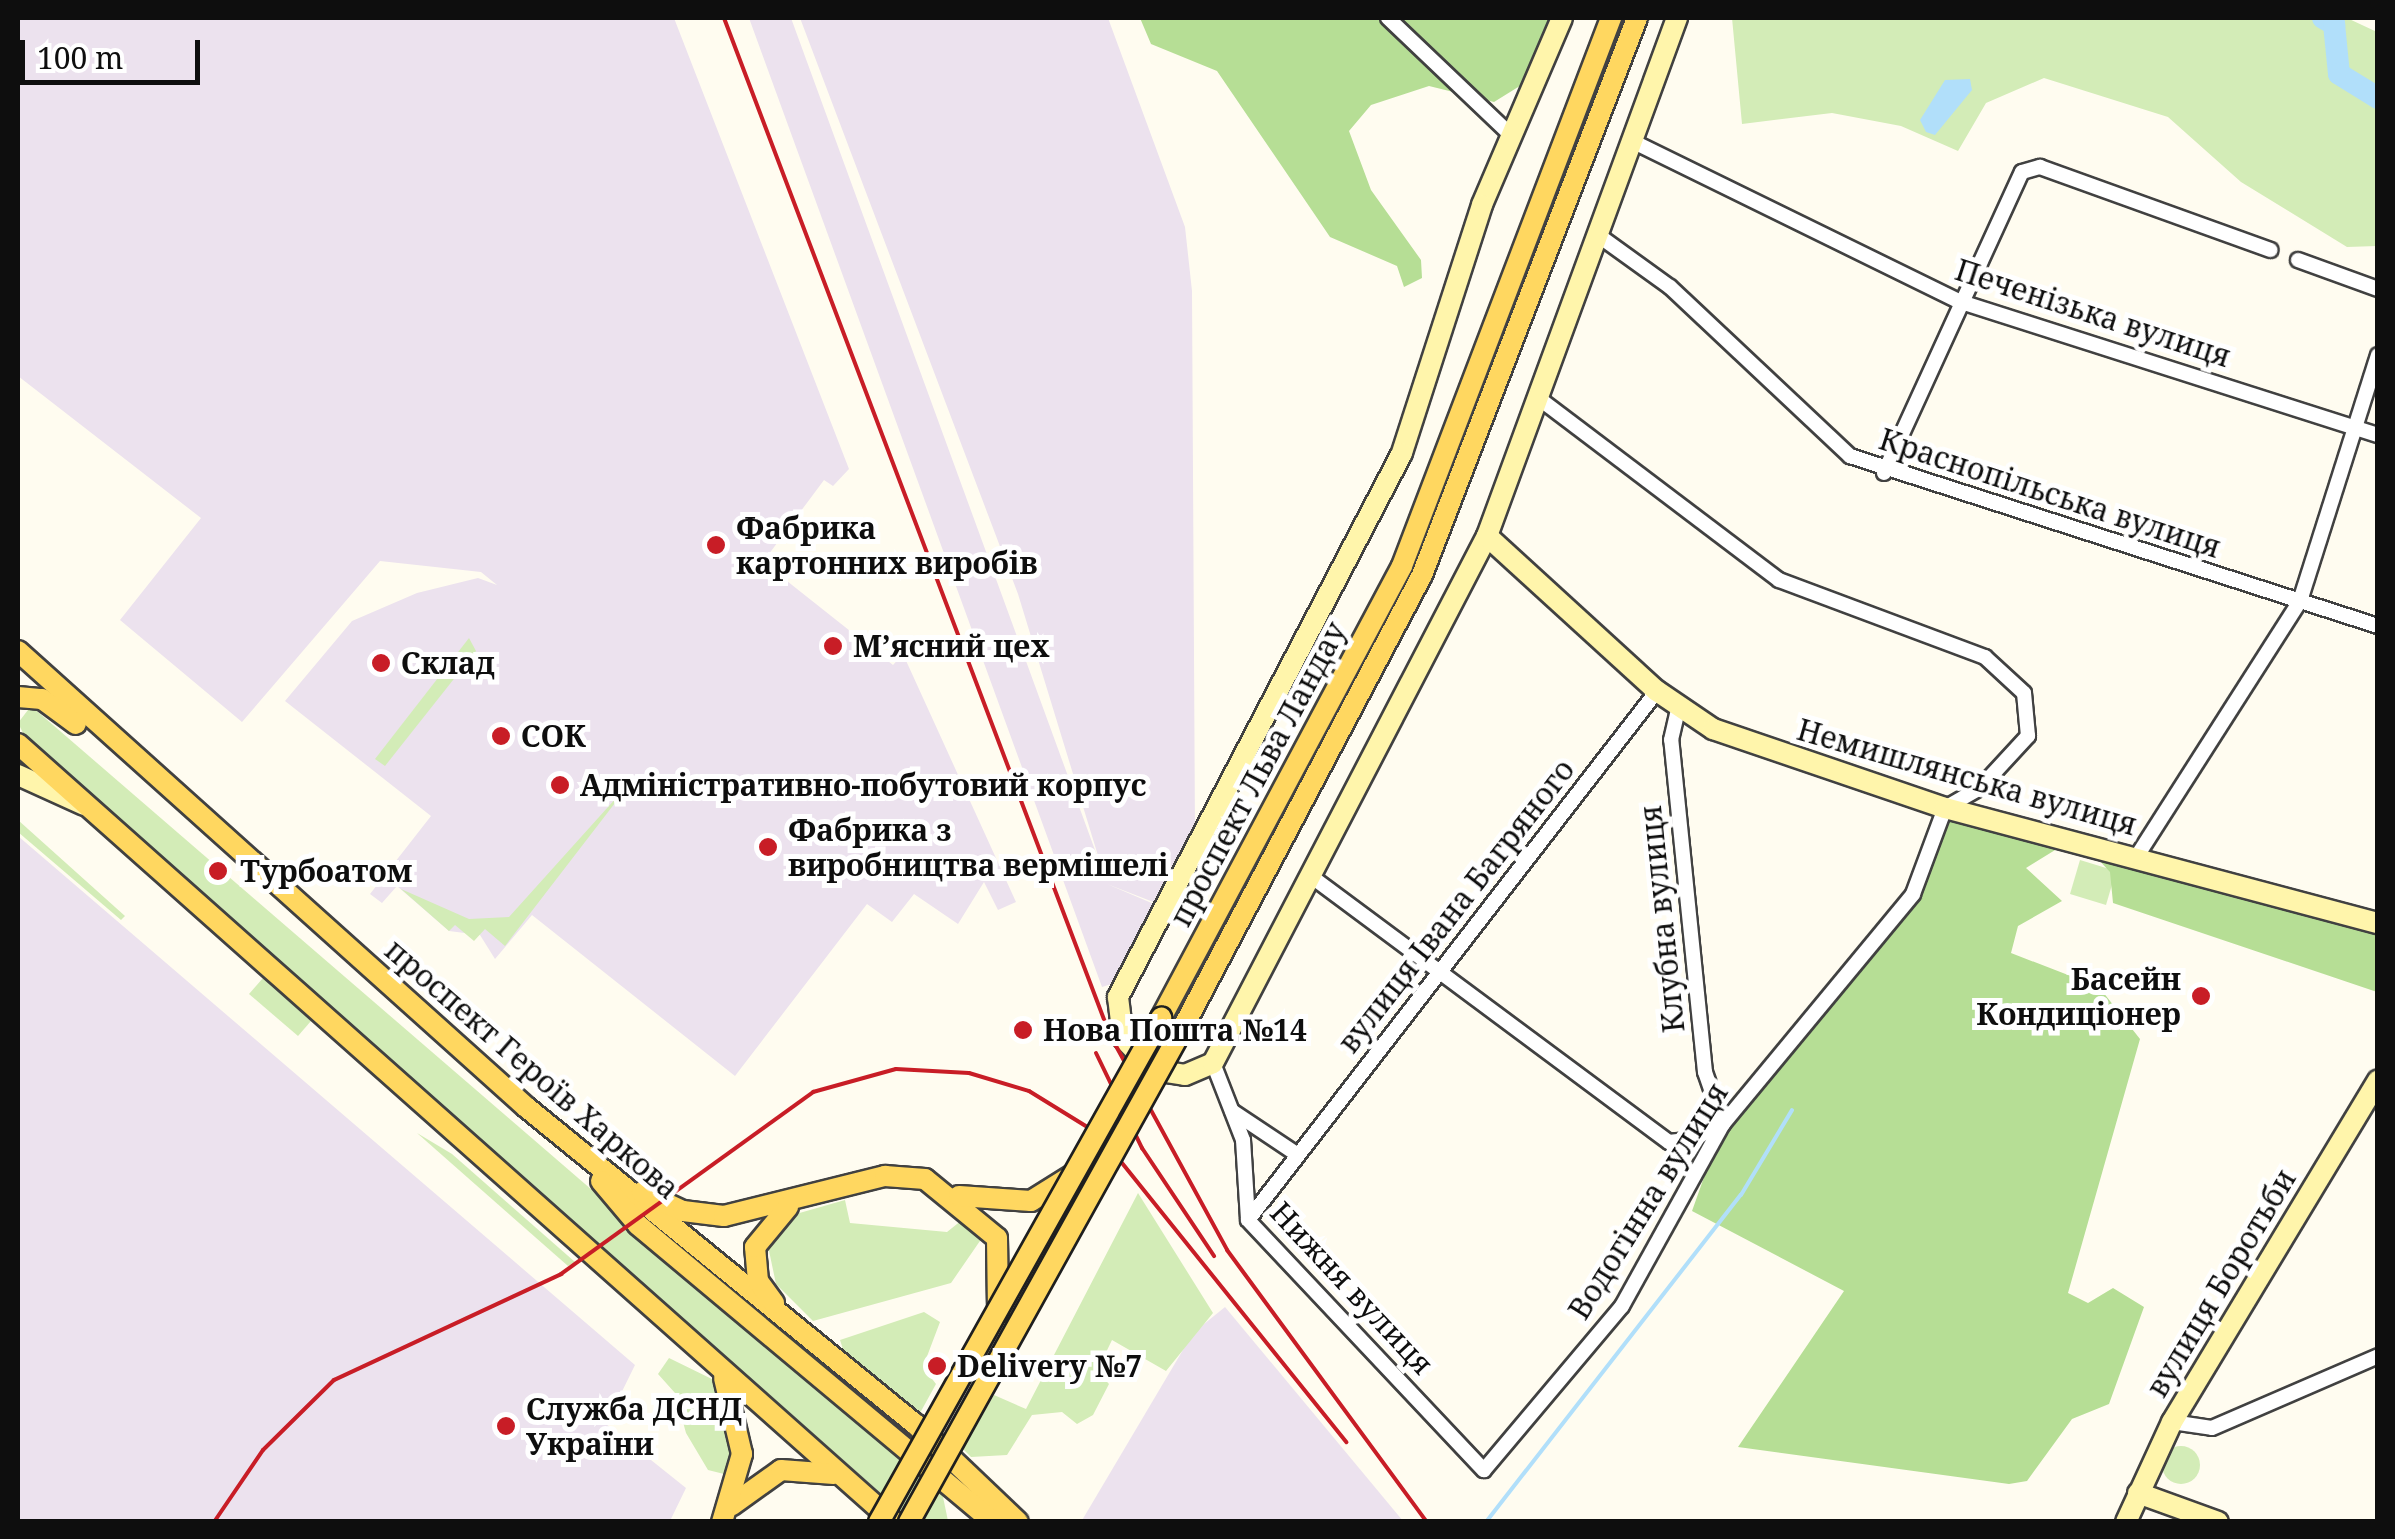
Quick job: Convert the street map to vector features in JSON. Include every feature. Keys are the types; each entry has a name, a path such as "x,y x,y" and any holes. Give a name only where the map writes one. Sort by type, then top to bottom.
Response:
{"main road":[{"name":"проспект Льва Ландау","path":"879,1522 1074,1174 1402,566 1611,18"},
{"name":"проспект Льва Ландау","path":"909,1522 1422,575 1637,18"},
{"name":"проспект Героїв Харкова","path":"18,651 113,744 578,1151 958,1463 1018,1522"},
{"path":"18,696 42,699 113,744"},
{"path":"18,713 42,699"},
{"path":"18,744 717,1369 894,1522"},
{"path":"578,1151 684,1212 732,1216 895,1174 956,1196 1031,1201 1074,1174"},
{"path":"578,1151 638,1225 950,1486 964,1514 994,1522"},
{"path":"956,1196 1000,1244 998,1312"},
{"path":"798,1201 763,1227 756,1274 821,1351"},
{"path":"717,1369 741,1431 726,1514"},
{"path":"958,1463 964,1514"},
{"path":"726,1514 781,1470 810,1467 844,1479"}],"street":[{"path":"1388,18 1510,135"},
{"path":"1562,18 1510,135 1402,453 1356,553 1118,997 1123,1038 1148,1066 1173,1076 1213,1063 1487,536 1638,144 1677,18"},
{"name":"Печенізька вулиця","path":"1638,144 1958,301 2378,435"},
{"path":"1884,473 1958,301 2022,172 2040,167 2270,250"},
{"name":"Краснопільська вулиця","path":"1602,238 1670,287 1850,456 1884,473 2378,626"},
{"path":"2298,260 2378,289"},
{"path":"2137,856 2300,601 2352,427 2378,355"},
{"path":"1541,400 1779,580 1962,644 2007,674 2030,708 2028,736 1980,788 1945,808"},
{"name":"Немишлянська вулиця","path":"1487,536 1657,691 1679,706 1787,759 1945,808 2378,923"},
{"name":"вулиця Івана Багряного","path":"1248,1220 1657,691"},
{"name":"Клубна вулиця","path":"1679,706 1671,740 1705,1072 1723,1124"},
{"path":"18,775 86,806"},
{"name":"Водогінна вулиця","path":"1484,1470 1622,1306 1723,1124 1913,894 1945,808"},
{"path":"1312,878 1668,1142 1723,1124"},
{"name":"Нижня вулиця","path":"1213,1063 1231,1111 1248,1220 1484,1470"},
{"name":"вулиця Боротьби","path":"2126,1522 2172,1422 2378,1080"},
{"path":"1231,1111 1298,1155"},
{"path":"2172,1422 2212,1428 2378,1356"},
{"path":"2138,1493 2218,1522"}],"shaded area":[{"path":"18,18 674,18 849,469 833,486 824,480 763,562 893,665 903,654 1016,902 998,910 984,882 958,924 914,894 892,922 867,904 735,1076 532,915 495,959 480,935 449,931 397,886 382,903 370,894 431,816 285,701 352,621 417,593 478,578 497,585 481,572 380,561 242,722 120,620 201,518 18,376"},
{"path":"749,18 791,18 1103,872 1018,594 800,18 1108,18 1185,227 1192,291 1195,834 1161,905 1107,884 1161,907 1121,981 1102,987"},
{"path":"18,836 635,1365 606,1424 686,1488 670,1521 18,1521"},
{"path":"1225,1307 1403,1521 1081,1522 1193,1333"}],"green space":[{"path":"1140,18 1550,18 1523,84 1494,102 1429,86 1371,105 1349,131 1371,190 1421,260 1422,278 1404,287 1397,266 1330,237 1217,71 1151,44"},
{"path":"1732,18 2347,18 2377,32 2377,246 2347,247 2241,182 2168,117 2044,78 1986,103 1958,151 1901,126 1832,113 1742,124"},
{"path":"469,638 476,651 385,766 375,759"},
{"path":"31,706 942,1492 948,1521 912,1521 26,739 18,723"},
{"path":"635,777 505,946 485,929 474,941 455,925 449,931 401,889 469,919 509,917"},
{"path":"1945,808 2060,847 2026,868 2062,901 2018,926 2011,953 2099,987 2140,1039 2068,1293 2088,1303 2113,1288 2144,1307 2109,1404 2072,1419 2027,1481 2009,1484 1738,1447 1844,1291 1692,1211 1723,1124 1913,894"},
{"path":"18,820 125,916 121,920 18,832"},
{"path":"2097,858 2377,923 2377,992 2113,903 2110,872"},
{"path":"2080,860 2116,871 2106,905 2070,894"},
{"path":"263,978 311,1021 298,1036 249,994"},
{"path":"417,1133 452,1154 575,1262 568,1266"},
{"path":"1138,1193 1213,1313 1166,1371 1112,1340 1097,1371 1109,1384 1093,1415 1077,1424 1062,1412 1032,1415 1007,1455 971,1457 963,1449 994,1395 1026,1409"},
{"path":"845,1200 850,1223 947,1232 962,1220 982,1238 951,1283 813,1321 776,1284 768,1246 789,1216"},
{"path":"924,1312 940,1322 923,1367 936,1384 920,1413 845,1355 840,1340"},
{"path":"669,1358 718,1382 734,1453 728,1475 708,1470 686,1433 675,1393 658,1374"},
{"path":"2181,1446 2194,1452 2200,1465 2194,1478 2181,1484 2168,1478 2162,1465 2168,1452"}],"water":[{"path":"1970,79 1972,90 1935,135 1926,132 1920,120 1945,80"}],"waterway":[{"path":"2323,18 2334,24 2339,74 2378,98"},
{"path":"1486,1522 1741,1195 1792,1110"}],"railway":[{"path":"724,18 1110,1035 1227,1250 1427,1522"},
{"path":"1096,1053 1142,1148 1214,1256"},
{"path":"214,1522 263,1450 334,1380 561,1274 813,1092 896,1069 969,1073 1029,1091 1097,1133"},
{"path":"1114,1153 1346,1442"}],"place":[{"name":"Фабрика картонних виробів","path":"716,545"},
{"name":"М’ясний цех","path":"833,646"},
{"name":"Склад","path":"381,663"},
{"name":"СОК","path":"501,736"},
{"name":"Адміністративно-побутовий корпус","path":"560,785"},
{"name":"Фабрика з виробництва вермішелі","path":"768,847"},
{"name":"Турбоатом","path":"218,871"},
{"name":"Басейн Кондиціонер","path":"2201,996"},
{"name":"Нова Пошта №14","path":"1023,1030"},
{"name":"Delivery №7","path":"937,1366"},
{"name":"Служба ДСНД України","path":"506,1426"}]}
